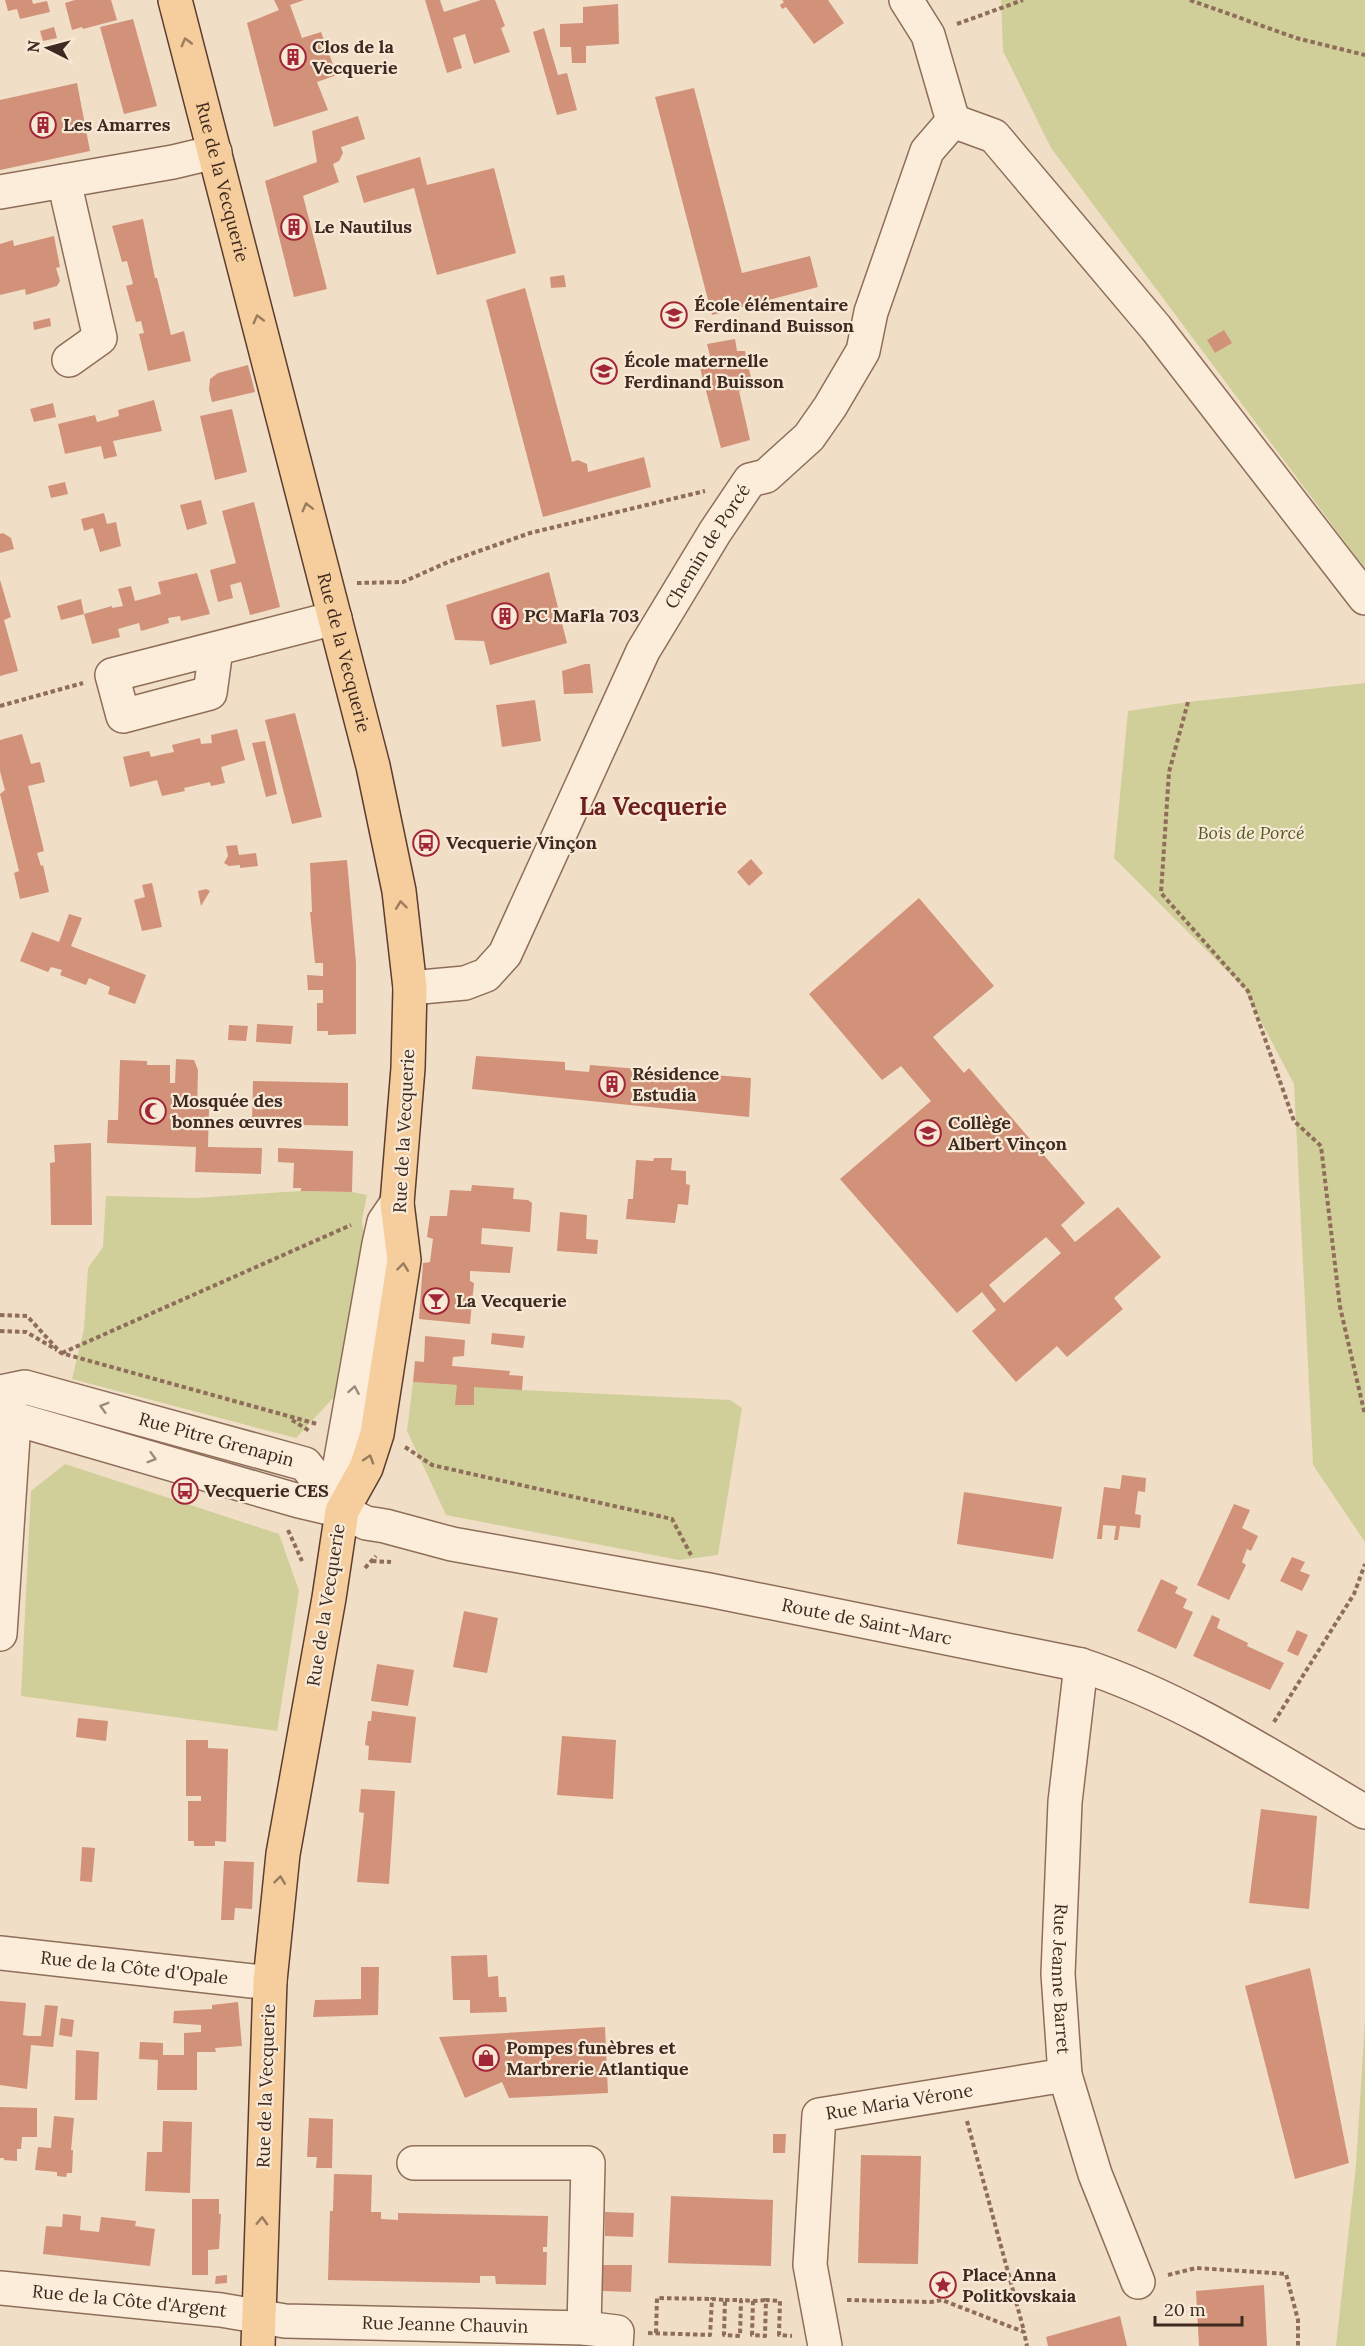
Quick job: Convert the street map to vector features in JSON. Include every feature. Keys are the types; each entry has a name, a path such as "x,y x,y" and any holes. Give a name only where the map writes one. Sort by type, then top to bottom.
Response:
{"main road":[{"name":"Rue de la Vecquerie","path":"175,0 373,766 399,891 410,988 408,1057 397,1203 404,1260 377,1434 366,1468 342,1511 329,1598 283,1854 270,1981 259,2331"}],"street":[{"path":"906,0 928,35 953,122 994,136 1156,328 1365,598"},
{"name":"Chemin de Porcé","path":"410,988 465,983 486,975 505,954 643,651 750,480 766,476 809,437 830,407 863,351 871,312 927,151 953,122"},
{"path":"0,192 215,152"},
{"path":"64,181 100,338 69,360"},
{"path":"112,675 216,649 331,604"},
{"name":"Rue Pitre Grenapin","path":"0,1392 25,1387 43,1391 305,1464 342,1511"},
{"name":"Rue Pitre Grenapin","path":"0,1404 19,1420 299,1501 342,1511"},
{"path":"0,1414 13,1437 0,1634"},
{"name":"Route de Saint-Marc","path":"342,1511 366,1523 452,1544 709,1590 1081,1665 1123,1679 1195,1712 1365,1812"},
{"name":"Rue Jeanne Barret","path":"1081,1665 1065,1802 1058,1974 1065,2075 1095,2174 1138,2282"},
{"name":"Rue de la Côte d'Opale","path":"0,1953 252,1981 270,1981"},
{"name":"Rue Maria Vérone","path":"824,2342 810,2265 819,2115 1065,2075"},
{"path":"414,2163 588,2163 584,2328"},
{"name":"Rue de la Côte d'Argent","path":"0,2288 221,2310 259,2331"},
{"name":"Rue Jeanne Chauvin","path":"259,2331 285,2321 584,2328 617,2339"}],"path":[{"path":"928,35 1023,0"},
{"path":"1190,0 1296,38 1365,55"},
{"path":"331,604 357,583 403,582 448,562 530,533 750,480"},
{"path":"0,706 112,675"},
{"path":"1188,702 1169,772 1161,893 1248,991 1294,1121 1321,1146 1340,1307 1365,1415"},
{"path":"61,1353 397,1203"},
{"path":"0,1315 27,1316 61,1353"},
{"path":"0,1330 26,1332 61,1353 285,1416"},
{"path":"402,1445 432,1466 672,1519 709,1590"},
{"path":"1258,1749 1354,1594 1365,1564"},
{"path":"959,2091 1027,2346"},
{"path":"1196,2268 1286,2274 1298,2320 1298,2346"},
{"path":"656,2333 657,2298 766,2300 780,2301 779,2336 824,2342"},
{"path":"617,2339 656,2333 710,2335 712,2300"},
{"path":"725,2300 724,2335 740,2336 741,2300"},
{"path":"753,2301 752,2335 765,2336 766,2300"},
{"path":"816,2302 837,2300 931,2302 942,2300 1024,2332"}],"green space":[{"path":"1001,0 1365,0 1365,569 1051,148 1003,51"},
{"name":"Bois de Porcé","path":"1365,683 1365,1542 1313,1465 1294,1084 1243,987 1114,858 1128,711 1188,702"},
{"path":"301,1191 352,1192 367,1195 362,1220 365,1245 336,1395 296,1438 72,1379 84,1329 88,1268 103,1247 106,1196 194,1198"},
{"path":"413,1382 522,1390 730,1400 742,1408 718,1555 679,1560 446,1515 407,1431"},
{"path":"65,1464 279,1534 299,1591 277,1731 21,1696 31,1491"},
{"path":"1365,2020 1365,2346 1336,2346 1356,2165"}],"building":[{"path":"5,0 32,0 33,4 47,1 50,12 20,19 17,9 8,11"},
{"path":"75,0 111,0 117,20 72,30 65,3"},
{"name":"Clos de la Vecquerie","path":"274,0 304,0 290,5 302,38 321,32 337,75 317,82 328,110 274,127 247,23 279,10"},
{"path":"425,0 440,0 444,12 481,0 495,0 505,26 501,28 510,52 474,64 465,34 453,38 462,68 447,73"},
{"path":"782,0 828,0 844,23 814,44 786,7 782,9 780,5 784,2"},
{"path":"618,4 619,44 586,46 586,63 572,63 571,47 560,47 560,24 583,23 583,7"},
{"path":"133,19 157,106 124,114 100,27"},
{"path":"54,27 57,38 43,41 40,31"},
{"path":"544,28 558,75 567,73 577,110 557,115 533,32"},
{"name":"Les Amarres","path":"77,83 90,151 0,170 0,100"},
{"path":"694,88 742,273 810,256 818,287 712,315 655,97"},
{"path":"358,116 365,139 341,147 343,153 339,161 333,164 339,182 303,196 327,289 294,297 265,181 317,162 312,131"},
{"path":"420,157 427,185 494,168 516,253 437,275 414,188 364,203 356,176"},
{"path":"143,219 155,278 157,278 171,335 184,331 191,361 148,371 139,334 144,333 141,321 136,322 126,286 133,284 127,261 122,262 112,226"},
{"path":"54,236 60,267 56,268 60,281 57,286 26,295 25,289 0,295 0,244 13,240 14,246"},
{"path":"564,275 566,287 551,288 550,277"},
{"path":"525,288 572,462 578,460 587,464 588,472 644,457 651,487 543,517 486,300"},
{"path":"50,318 51,326 34,330 33,322"},
{"path":"1224,330 1232,343 1215,353 1207,340"},
{"path":"735,339 737,351 745,351 753,387 739,391 750,440 721,448 699,364 711,360 707,344"},
{"path":"248,365 255,392 212,402 209,390 210,379 218,373"},
{"path":"154,400 162,431 113,441 117,456 104,459 101,446 65,454 58,424 95,415 97,422 119,416 118,410"},
{"path":"53,403 56,417 34,422 30,409"},
{"path":"232,409 247,472 215,480 200,416"},
{"path":"65,482 68,494 51,498 48,486"},
{"path":"201,500 207,524 187,530 180,505"},
{"path":"254,502 280,607 250,615 241,582 230,585 233,598 218,602 210,570 236,563 222,511"},
{"path":"104,513 107,524 116,522 121,546 100,552 93,528 84,531 81,519"},
{"path":"3,533 11,538 14,549 0,553 0,534"},
{"name":"PC MaFla 703","path":"549,572 567,643 490,665 484,641 455,640 446,605"},
{"path":"197,573 210,614 181,621 180,616 168,618 169,623 141,631 139,623 118,629 120,637 92,644 84,614 112,606 112,608 123,606 118,589 131,586 135,601 161,594 158,582"},
{"path":"0,580 11,617 4,620 18,671 0,676"},
{"path":"81,599 84,614 61,620 57,606"},
{"path":"590,664 593,693 564,694 562,671"},
{"path":"535,700 541,741 502,747 496,705"},
{"path":"295,713 322,817 292,824 265,720"},
{"path":"237,729 245,760 221,767 225,783 211,786 210,782 162,796 157,780 130,787 123,757 149,751 151,757 174,752 172,745 200,738 201,744 212,743 211,735"},
{"path":"22,734 31,764 40,762 45,782 28,786 44,851 37,853 41,866 43,865 49,892 20,899 14,873 19,871 0,794 5,790 0,771 0,740"},
{"path":"265,741 277,794 266,797 252,743"},
{"path":"430,832 434,847 426,848 422,834"},
{"path":"237,845 239,855 256,853 258,866 240,868 240,865 229,866 224,863 228,856 226,846"},
{"path":"751,859 763,873 749,886 737,872"},
{"path":"347,860 356,963 356,1034 328,1035 328,1031 317,1031 317,1003 323,1003 323,990 308,990 307,975 323,976 323,963 315,963 310,912 312,912 310,863"},
{"path":"152,883 162,927 142,931 134,900 145,897 142,885"},
{"path":"206,889 210,891 201,906 198,891"},
{"name":"Collège Albert Vinçon","path":"919,898 994,986 933,1037 964,1073 969,1068 1085,1203 1061,1225 1075,1242 1118,1207 1161,1257 1114,1298 1123,1309 1067,1357 1057,1346 1016,1382 972,1331 996,1310 982,1292 957,1313 840,1179 931,1101 901,1066 882,1080 809,994","holes":["1046,1237 1061,1253 1004,1303 989,1285"]},
{"path":"69,914 82,918 71,946 146,975 135,1004 108,994 110,987 89,978 86,985 60,975 62,970 51,967 48,972 20,961 32,932 59,942"},
{"path":"257,1024 293,1026 291,1044 256,1042"},
{"path":"229,1025 248,1026 246,1041 228,1040"},
{"name":"Résidence Estudia","path":"476,1056 565,1062 565,1070 589,1072 590,1065 751,1078 749,1117 472,1089"},
{"path":"176,1059 194,1060 198,1070 197,1109 209,1109 208,1147 262,1148 261,1174 195,1172 196,1147 107,1143 108,1120 118,1120 120,1060 147,1061 147,1065 170,1065 170,1083 175,1083"},
{"path":"253,1081 348,1083 348,1126 252,1124"},
{"path":"91,1143 92,1225 51,1225 50,1163 55,1162 54,1145"},
{"path":"278,1148 353,1151 352,1192 301,1191 301,1188 293,1188 294,1163 278,1162"},
{"path":"654,1158 672,1158 671,1170 686,1171 686,1184 690,1185 688,1205 678,1204 675,1223 626,1219 628,1199 633,1199 636,1160 653,1161"},
{"path":"472,1185 514,1188 513,1199 528,1200 532,1203 530,1232 482,1228 481,1244 513,1247 510,1273 470,1271 470,1281 474,1283 470,1324 419,1319 423,1263 430,1262 433,1239 427,1237 430,1216 447,1216 450,1190 471,1191"},
{"path":"560,1212 587,1215 586,1239 598,1240 597,1254 557,1251"},
{"path":"492,1333 525,1336 523,1348 491,1344"},
{"path":"425,1336 465,1340 464,1356 453,1357 452,1366 510,1371 509,1375 523,1376 522,1390 474,1387 474,1405 455,1405 457,1385 413,1382 415,1361 424,1362"},
{"path":"1122,1475 1146,1478 1145,1492 1138,1491 1135,1514 1141,1515 1140,1528 1120,1526 1118,1540 1114,1540 1116,1526 1103,1525 1102,1539 1097,1539 1104,1487 1120,1489"},
{"path":"964,1492 1062,1507 1053,1559 957,1544"},
{"path":"1234,1504 1250,1510 1242,1528 1258,1536 1251,1551 1247,1549 1242,1562 1246,1565 1229,1600 1197,1585"},
{"path":"1292,1557 1305,1562 1300,1571 1310,1575 1302,1591 1280,1581"},
{"path":"1161,1579 1178,1587 1175,1593 1187,1599 1183,1608 1193,1612 1176,1649 1137,1631"},
{"path":"464,1611 498,1618 487,1673 453,1667"},
{"path":"1212,1615 1220,1619 1217,1628 1248,1643 1247,1646 1284,1663 1270,1690 1193,1656"},
{"path":"1297,1630 1308,1635 1298,1656 1287,1651"},
{"path":"377,1664 414,1670 408,1706 371,1701"},
{"path":"372,1711 416,1717 411,1763 368,1760 369,1746 365,1745 368,1721 371,1721"},
{"path":"78,1718 108,1721 106,1741 76,1737"},
{"path":"562,1736 616,1740 613,1799 557,1795"},
{"path":"186,1740 208,1740 208,1748 228,1749 226,1842 215,1841 215,1846 194,1846 194,1841 188,1841 188,1801 201,1801 201,1796 186,1796"},
{"path":"361,1789 395,1791 389,1884 357,1882 364,1813 359,1812"},
{"path":"1261,1809 1317,1816 1309,1909 1249,1903"},
{"path":"82,1847 95,1848 92,1882 80,1881"},
{"path":"224,1861 254,1862 252,1909 235,1908 234,1920 221,1920"},
{"path":"487,1955 488,1977 498,1976 499,1997 506,1997 507,2012 470,2013 470,2000 453,2000 451,1956"},
{"path":"361,1967 379,1967 378,2015 313,2017 315,2000 361,1999"},
{"path":"1310,1968 1349,2163 1295,2179 1245,1986"},
{"path":"0,2001 26,2003 23,2035 29,2036 41,2036 45,2005 58,2006 53,2047 31,2045 27,2089 0,2085"},
{"path":"238,2002 242,2046 215,2048 216,2052 197,2052 197,2090 157,2090 158,2060 139,2059 140,2042 163,2043 163,2055 184,2055 184,2033 201,2032 201,2025 173,2023 174,2011 212,2009 212,2005"},
{"path":"61,2018 74,2020 72,2037 59,2035"},
{"path":"605,2027 608,2093 509,2098 502,2082 465,2098 439,2037"},
{"path":"76,2050 99,2052 97,2100 75,2100"},
{"path":"0,2107 37,2108 37,2137 22,2137 21,2149 17,2149 17,2161 0,2158"},
{"path":"54,2116 74,2118 71,2150 73,2150 72,2173 67,2173 66,2177 57,2176 57,2172 35,2170 38,2147 51,2148"},
{"path":"309,2118 333,2119 332,2168 316,2168 317,2157 307,2157"},
{"path":"163,2121 192,2122 190,2193 145,2191 147,2152 162,2152"},
{"path":"773,2134 786,2134 785,2153 773,2153"},
{"path":"861,2155 921,2156 918,2264 858,2263"},
{"path":"334,2174 372,2175 371,2212 381,2212 381,2219 398,2220 398,2213 548,2216 547,2247 543,2247 543,2252 547,2252 546,2285 496,2284 495,2276 480,2276 480,2283 328,2280 330,2211 333,2211"},
{"path":"671,2196 773,2200 771,2266 668,2263"},
{"path":"192,2199 219,2199 219,2214 221,2214 219,2249 208,2250 208,2275 192,2275"},
{"path":"605,2212 634,2213 633,2237 605,2236"},
{"path":"63,2214 81,2216 80,2230 99,2232 101,2217 136,2221 135,2226 155,2229 150,2266 43,2254 46,2226 62,2227"},
{"path":"603,2265 632,2265 631,2292 603,2291"},
{"path":"227,2275 227,2283 215,2284 216,2276"},
{"path":"1264,2285 1267,2346 1199,2346 1196,2291"},
{"path":"1120,2316 1127,2346 1048,2346 1046,2337"}],"place":[{"name":"Clos de la Vecquerie","path":"293,57"},
{"name":"Les Amarres","path":"43,125"},
{"name":"Le Nautilus","path":"294,227"},
{"name":"École élémentaire Ferdinand Buisson","path":"674,315"},
{"name":"École maternelle Ferdinand Buisson","path":"604,371"},
{"name":"PC MaFla 703","path":"505,616"},
{"name":"Vecquerie Vinçon","path":"426,843"},
{"name":"Résidence Estudia","path":"612,1084"},
{"name":"Mosquée des bonnes œuvres","path":"153,1111"},
{"name":"Collège Albert Vinçon","path":"928,1133"},
{"name":"La Vecquerie","path":"436,1301"},
{"name":"Vecquerie CES","path":"185,1491"},
{"name":"Pompes funèbres et Marbrerie Atlantique","path":"486,2058"},
{"name":"Place Anna Politkovskaia","path":"943,2285"}],"district":[{"name":"La Vecquerie","path":"653,807"}]}
